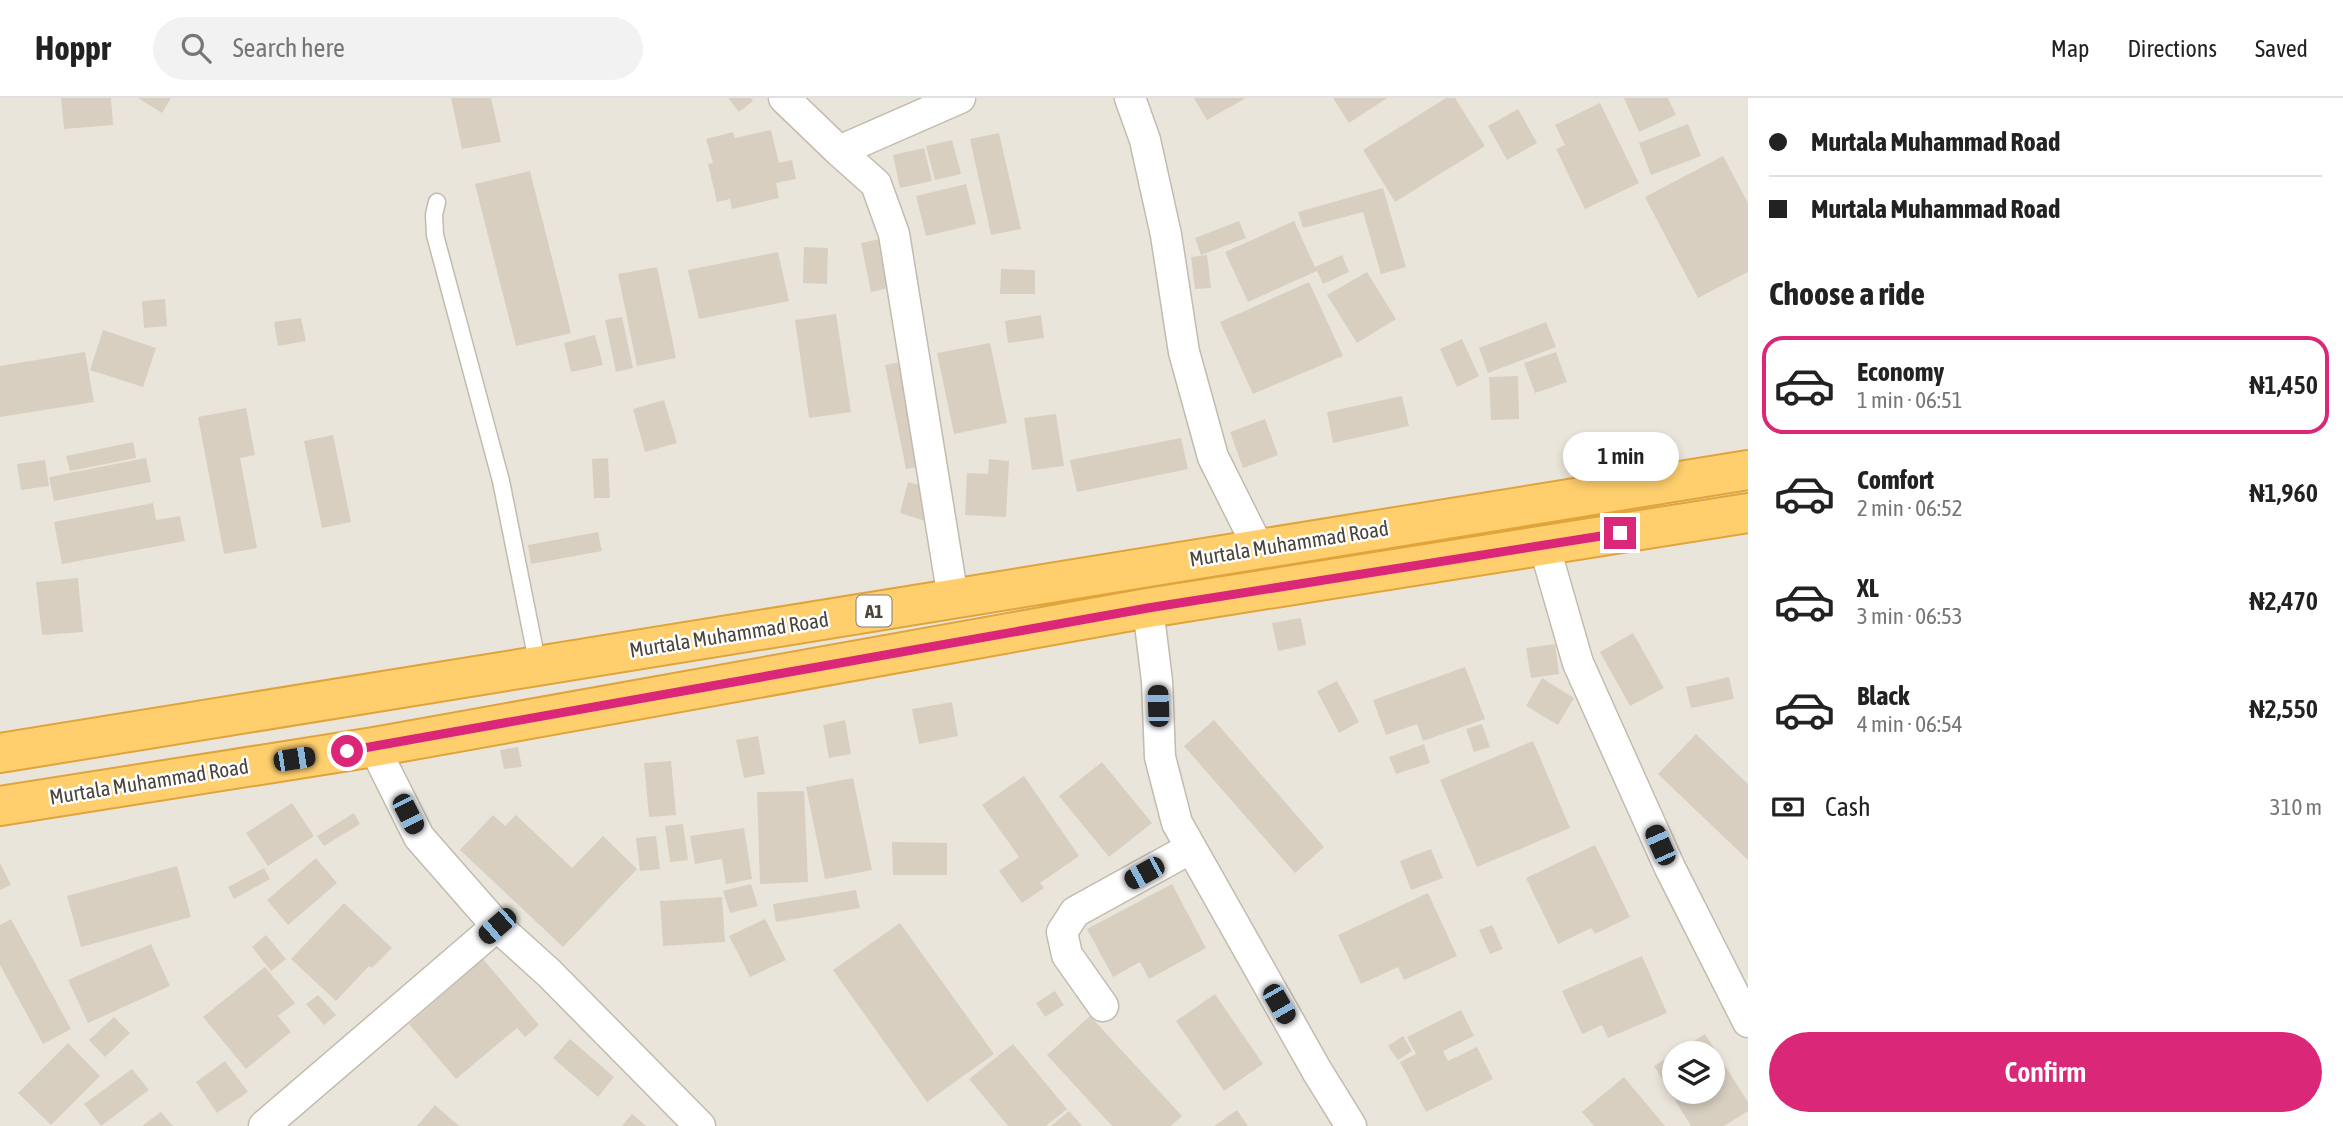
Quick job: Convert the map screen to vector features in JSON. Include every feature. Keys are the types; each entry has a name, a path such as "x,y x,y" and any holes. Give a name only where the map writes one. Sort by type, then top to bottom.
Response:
{"highway":[{"name":"Murtala Muhammad Road","path":"0,753 1748,470"},
{"name":"Murtala Muhammad Road","path":"0,806 374,747 1148,608 1748,513"}],"street":[{"path":"784,98 876,184 894,234 953,598"},
{"path":"839,151 960,98"},
{"path":"1130,98 1145,140 1166,234 1184,352 1213,457 1259,549"},
{"path":"1544,545 1578,663 1670,868 1748,1022"},
{"path":"1148,608 1157,681 1160,757 1177,823 1317,1071 1352,1126"},
{"path":"374,747 419,837 497,926 549,973 701,1126"},
{"path":"1103,1006 1067,955 1062,932 1075,912 1191,848"},
{"path":"264,1126 497,926"}],"lane":[{"path":"437,202 434,215 435,235 500,481 538,666"}],"shaded area":[{"path":"0,98 1748,98 1748,1126 0,1126"}],"building":[{"path":"61,98 111,98 113,125 64,129"},
{"path":"138,98 171,98 162,113"},
{"path":"451,98 491,98 501,142 462,149"},
{"path":"728,98 751,98 753,101 739,112"},
{"path":"1194,98 1246,98 1207,120"},
{"path":"1333,98 1387,98 1349,123"},
{"path":"1446,98 1455,98 1485,146 1395,202 1363,150"},
{"path":"1624,98 1668,98 1676,115 1639,132"},
{"path":"1600,103 1639,183 1585,209 1556,149 1565,145 1555,125"},
{"path":"1518,109 1537,143 1507,160 1488,126"},
{"path":"1688,124 1701,156 1651,175 1639,143"},
{"path":"771,130 779,163 792,160 796,179 776,183 779,198 732,209 730,199 717,202 708,164 713,163 706,139 733,132 735,138"},
{"path":"999,133 1021,229 991,235 970,139"},
{"path":"952,140 961,174 935,180 926,146"},
{"path":"924,148 932,181 900,188 893,155"},
{"path":"1723,156 1748,203 1748,272 1698,298 1645,197"},
{"path":"530,171 571,333 516,346 475,184"},
{"path":"966,184 976,224 926,236 916,196"},
{"path":"1383,188 1406,267 1381,274 1363,212 1303,228 1298,212"},
{"path":"1239,221 1246,238 1201,255 1195,238"},
{"path":"1294,221 1315,267 1342,255 1349,272 1323,284 1317,271 1248,302 1225,252"},
{"path":"884,238 894,287 871,292 861,243"},
{"path":"804,247 828,248 827,284 803,283"},
{"path":"778,252 789,301 699,319 688,270"},
{"path":"1207,255 1211,288 1195,289 1191,257"},
{"path":"657,267 676,358 637,366 618,274"},
{"path":"1001,269 1035,270 1035,294 1000,294"},
{"path":"1367,272 1396,319 1357,343 1327,295"},
{"path":"1309,282 1343,356 1253,394 1220,322"},
{"path":"165,299 167,326 144,328 142,301"},
{"path":"836,314 851,412 809,418 795,320"},
{"path":"1041,315 1044,338 1008,343 1005,321"},
{"path":"622,317 633,368 616,372 605,320"},
{"path":"301,318 306,341 278,346 274,322"},
{"path":"1546,322 1556,347 1488,373 1479,348"},
{"path":"103,330 156,348 143,387 90,370"},
{"path":"595,335 603,365 571,372 564,343"},
{"path":"1462,339 1479,376 1457,387 1440,349"},
{"path":"990,343 1007,423 954,434 937,353"},
{"path":"85,352 94,402 0,417 0,366"},
{"path":"1556,352 1567,382 1535,393 1524,363"},
{"path":"906,361 927,465 906,469 885,365"},
{"path":"1518,376 1519,419 1491,420 1489,377"},
{"path":"1402,396 1409,426 1333,443 1327,412"},
{"path":"664,400 677,443 645,452 633,409"},
{"path":"246,408 255,455 240,458 257,548 224,554 198,417"},
{"path":"1056,414 1064,466 1032,470 1024,418"},
{"path":"1265,419 1278,455 1243,468 1230,432"},
{"path":"333,435 351,522 322,528 304,441"},
{"path":"1181,438 1188,469 1077,492 1070,460"},
{"path":"133,442 136,458 70,471 66,456"},
{"path":"146,458 151,482 54,501 49,477"},
{"path":"608,458 610,498 594,498 592,459"},
{"path":"989,459 1009,461 1006,517 965,515 967,473 988,474"},
{"path":"45,460 49,486 21,490 17,464"},
{"path":"908,482 934,489 925,521 900,513"},
{"path":"153,503 156,520 180,516 185,541 62,564 54,522"},
{"path":"598,532 602,551 531,564 528,545"},
{"path":"78,578 83,632 42,635 36,582"},
{"path":"1301,618 1306,645 1278,651 1272,623"},
{"path":"1633,633 1664,688 1630,706 1600,652"},
{"path":"1555,644 1559,674 1531,678 1526,648"},
{"path":"1465,667 1485,719 1423,741 1417,724 1386,735 1373,700"},
{"path":"1729,677 1734,699 1691,708 1686,687"},
{"path":"1542,678 1574,698 1558,725 1526,706"},
{"path":"1337,681 1359,722 1339,733 1317,691"},
{"path":"952,702 958,736 919,744 912,709"},
{"path":"845,720 851,754 829,758 823,725"},
{"path":"1214,720 1324,847 1295,873 1184,746"},
{"path":"1482,724 1490,747 1474,752 1466,729"},
{"path":"1696,734 1748,784 1748,860 1658,774"},
{"path":"758,736 765,774 744,778 736,740"},
{"path":"1533,741 1570,828 1477,867 1440,780"},
{"path":"1424,744 1430,763 1396,774 1389,757"},
{"path":"518,747 522,767 504,769 500,750"},
{"path":"671,761 676,815 649,817 644,763"},
{"path":"1102,762 1152,823 1109,857 1059,796"},
{"path":"1024,776 1079,856 1040,883 1044,888 1022,903 999,871 1019,857 982,805"},
{"path":"853,778 872,870 825,879 806,787"},
{"path":"804,791 808,882 760,884 757,792"},
{"path":"292,803 314,836 268,866 246,833"},
{"path":"354,813 360,824 324,846 317,836"},
{"path":"493,815 505,826 516,815 572,868 603,836 637,869 563,947 460,850"},
{"path":"683,824 688,860 670,862 665,826"},
{"path":"744,828 752,879 726,884 722,859 695,864 690,836"},
{"path":"656,836 660,869 640,871 636,838"},
{"path":"892,842 947,843 947,875 893,875"},
{"path":"1595,845 1630,917 1595,934 1591,928 1558,944 1526,878"},
{"path":"1431,849 1443,878 1411,890 1400,861"},
{"path":"316,858 337,883 288,925 267,900"},
{"path":"0,863 11,885 0,890"},
{"path":"177,866 191,917 81,947 67,896"},
{"path":"264,868 270,879 234,899 228,887"},
{"path":"751,884 758,906 730,913 723,891"},
{"path":"1172,884 1206,948 1149,979 1140,962 1113,977 1087,929"},
{"path":"856,890 860,908 776,922 773,904"},
{"path":"1428,893 1457,956 1404,980 1398,967 1361,984 1338,935"},
{"path":"722,897 725,942 663,946 660,901"},
{"path":"344,903 392,948 372,968 369,966 336,1001 291,959"},
{"path":"11,919 71,1029 43,1044 0,965 0,925"},
{"path":"765,919 786,960 750,977 729,936"},
{"path":"900,923 994,1054 927,1102 833,970"},
{"path":"1492,925 1503,949 1490,954 1479,930"},
{"path":"266,935 286,959 271,971 252,947"},
{"path":"151,944 170,986 88,1023 68,980"},
{"path":"1642,956 1667,1013 1608,1038 1602,1025 1582,1034 1562,991"},
{"path":"483,959 539,1025 525,1037 517,1028 456,1079 409,1024"},
{"path":"265,967 295,1003 278,1016 291,1032 246,1069 203,1017"},
{"path":"1055,991 1064,1005 1045,1017 1036,1003"},
{"path":"1215,994 1263,1064 1224,1091 1176,1021"},
{"path":"318,995 336,1015 324,1025 306,1004"},
{"path":"1461,1010 1474,1036 1443,1051 1448,1061 1477,1047 1493,1079 1426,1112 1400,1062 1416,1054 1407,1037"},
{"path":"1090,1016 1182,1116 1171,1126 1112,1126 1047,1055"},
{"path":"114,1017 130,1033 105,1057 89,1040"},
{"path":"1705,1034 1709,1041 1694,1041"},
{"path":"1403,1036 1412,1051 1398,1060 1388,1046"},
{"path":"570,1039 614,1077 598,1097 553,1058"},
{"path":"68,1043 100,1076 51,1125 18,1093"},
{"path":"1013,1044 1067,1109 1046,1126 1008,1126 969,1079"},
{"path":"225,1061 248,1092 217,1113 196,1082"},
{"path":"1662,1061 1662,1079 1654,1066"},
{"path":"1725,1066 1748,1102 1748,1111 1724,1126 1691,1126 1677,1104 1725,1104"},
{"path":"132,1069 149,1090 101,1126 84,1104"},
{"path":"1624,1077 1665,1126 1594,1126 1582,1112"},
{"path":"435,1105 459,1126 417,1126"},
{"path":"1237,1110 1248,1126 1214,1126"},
{"path":"1069,1111 1082,1126 1051,1126"},
{"path":"161,1112 173,1126 142,1126"},
{"path":"632,1114 646,1126 622,1126"}],"route":[{"path":"347,751 1148,608 1620,533"}]}
